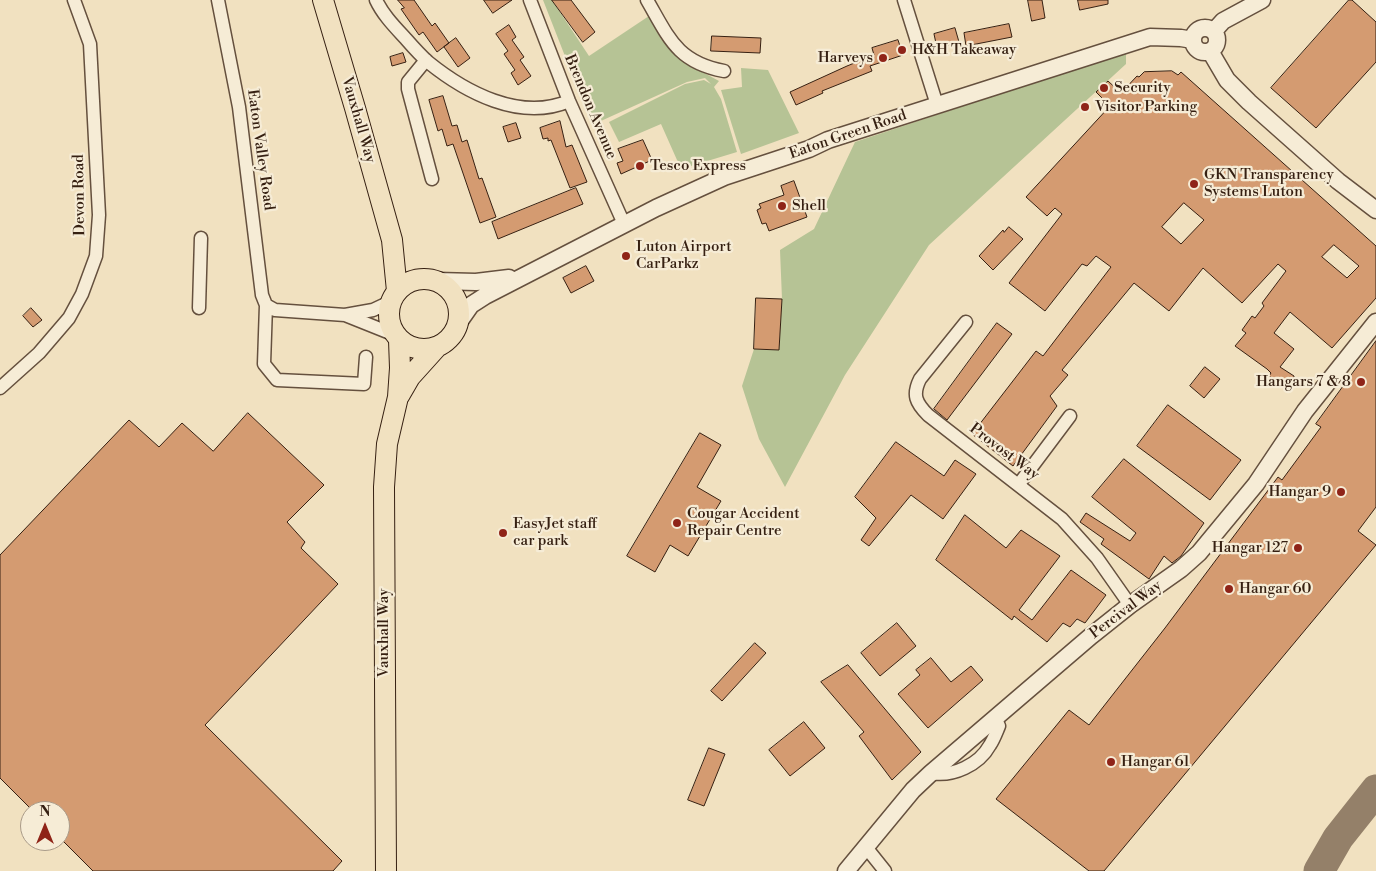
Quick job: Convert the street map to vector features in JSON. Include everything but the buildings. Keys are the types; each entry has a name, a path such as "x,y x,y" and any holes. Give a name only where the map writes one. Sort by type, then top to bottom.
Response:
{"main road":[{"name":"Vauxhall Way","path":"322,0 392,240 394,296"},
{"name":"Vauxhall Way","path":"392,240 407,262 433,280"},
{"path":"420,279 433,280 452,292 457,303 459,315 457,325 451,336 437,347 428,350 416,349 405,345 390,328 388,312 394,296 409,282 420,279"},
{"name":"Vauxhall Way","path":"386,871 384,487 387,444 398,397 400,368 397,337"},
{"name":"Vauxhall Way","path":"398,397 410,377 437,347"}],"street":[{"name":"Devon Road","path":"0,388 39,353 69,318 82,294 96,256 99,215 90,44 74,0"},
{"name":"Eaton Valley Road","path":"218,0 239,107 262,295 266,305 264,364 277,380 364,384 366,357"},
{"path":"376,0 380,9 426,60 470,91 505,104 540,108 569,101"},
{"name":"Brendon Avenue","path":"530,0 569,101 624,224"},
{"path":"647,0 682,54 692,61 709,68 724,71"},
{"path":"904,0 937,105"},
{"path":"1214,30 1223,21 1262,0"},
{"path":"1206,27 1214,30 1218,38 1214,49 1210,51 1199,50 1194,45 1193,40 1195,33 1206,27"},
{"name":"Eaton Green Road","path":"457,325 471,306 484,296 518,277 656,208 742,170 809,149 828,140 1150,37 1193,40"},
{"path":"1210,51 1227,80 1338,181 1376,210"},
{"path":"426,60 408,82 408,89 432,179"},
{"path":"199,308 202,238"},
{"name":"Eaton Green Road","path":"433,280 476,282 518,277"},
{"path":"266,305 276,310 345,315 373,310 394,296"},
{"path":"345,315 397,337"},
{"name":"Provost Way","path":"966,322 920,379 916,387 919,406 1062,519 1082,540 1130,604"},
{"name":"Percival Way","path":"846,871 913,790 931,772 1130,604 1181,569 1198,554 1256,484 1305,411 1376,322"},
{"path":"1019,484 1070,416"},
{"path":"866,846 885,871"}],"green space":[{"path":"543,0 552,0 589,56 649,16 661,39 695,68 719,81 714,87 721,99 737,152 681,169 661,124 619,142 609,122 685,84 704,80 711,84 705,78 687,82 592,125"},
{"path":"1126,52 1126,64 929,245 845,375 785,487 759,439 742,386 754,349 779,350 782,299 780,250 814,229 855,142"},
{"path":"741,68 768,70 799,133 741,154 721,90 742,87"}],"taxiway":[{"path":"1319,871 1338,838 1376,790"}],"place":[{"name":"H&H Takeaway","path":"902,50"},
{"name":"Harveys","path":"883,58"},
{"name":"Security","path":"1104,88"},
{"name":"Visitor Parking","path":"1085,107"},
{"name":"Tesco Express","path":"640,166"},
{"name":"GKN Transparency Systems Luton","path":"1194,184"},
{"name":"Shell","path":"782,206"},
{"name":"Luton Airport CarParkz","path":"626,256"},
{"name":"Hangars 7 & 8","path":"1361,382"},
{"name":"Hangar 9","path":"1341,492"},
{"name":"Cougar Accident Repair Centre","path":"677,523"},
{"name":"EasyJet staff car park","path":"503,533"},
{"name":"Hangar 127","path":"1298,548"},
{"name":"Hangar 60","path":"1229,589"},
{"name":"Hangar 61","path":"1111,762"}]}
